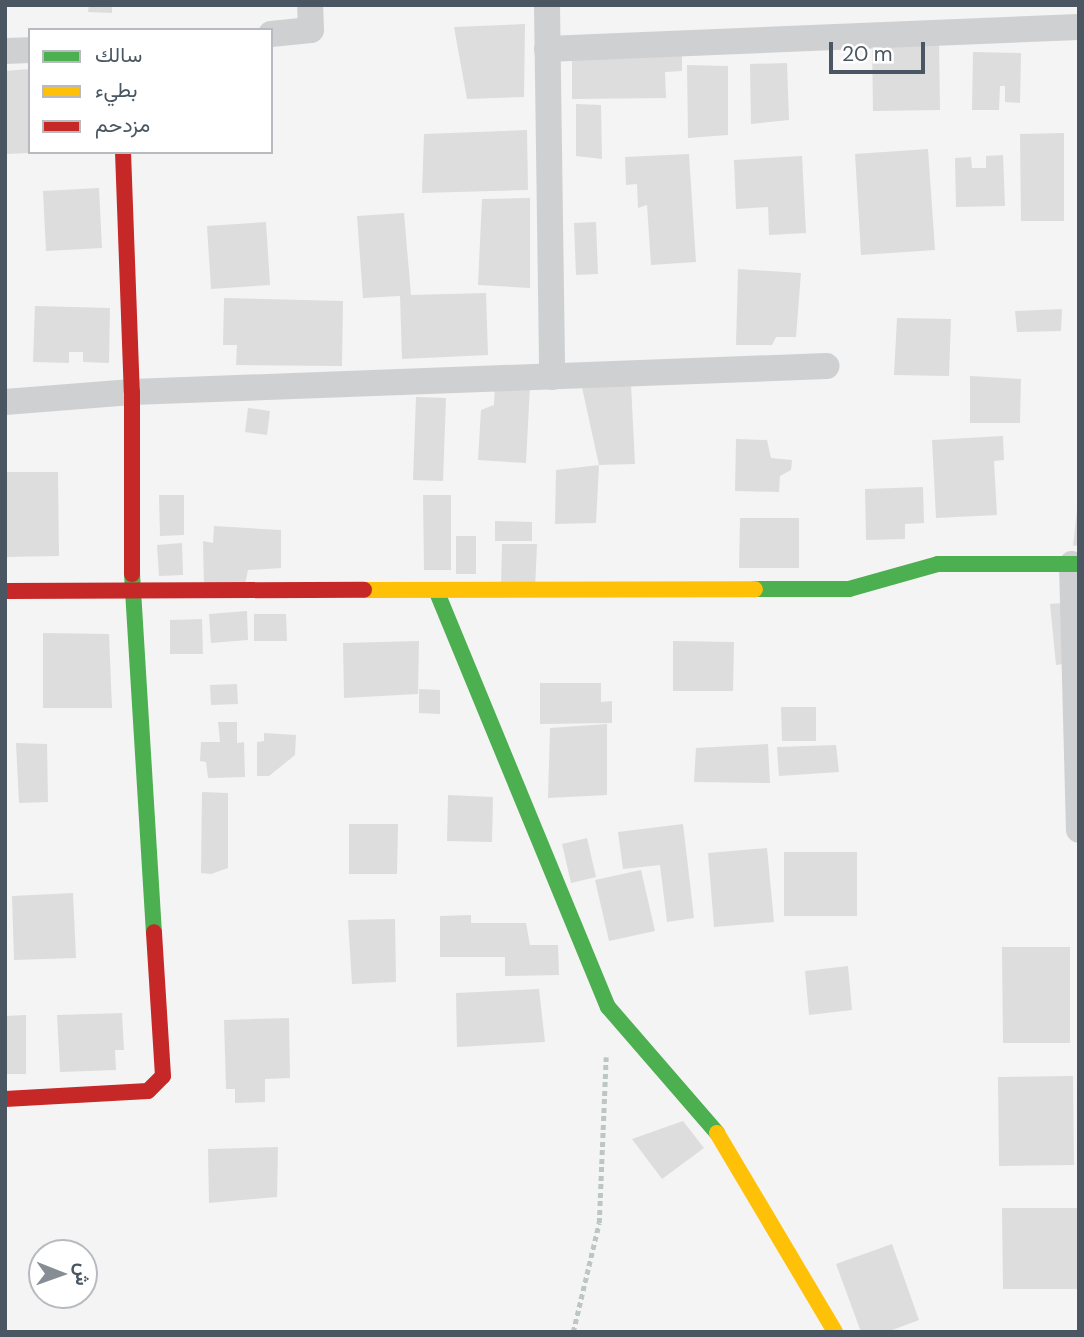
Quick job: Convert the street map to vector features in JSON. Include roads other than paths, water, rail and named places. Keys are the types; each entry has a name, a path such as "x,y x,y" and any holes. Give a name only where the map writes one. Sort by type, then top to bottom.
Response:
{"street":[{"path":"273,34 311,30 310,5"},
{"path":"547,5 552,377"},
{"path":"547,49 1079,27"},
{"path":"5,51 28,50"},
{"path":"5,1099 148,1091 163,1076 132,590 132,392 123,154"},
{"path":"5,402 132,392 827,366"},
{"path":"5,591 849,589 938,564 1076,564 1079,830"},
{"path":"436,590 608,1007 727,1145 835,1332"}]}
